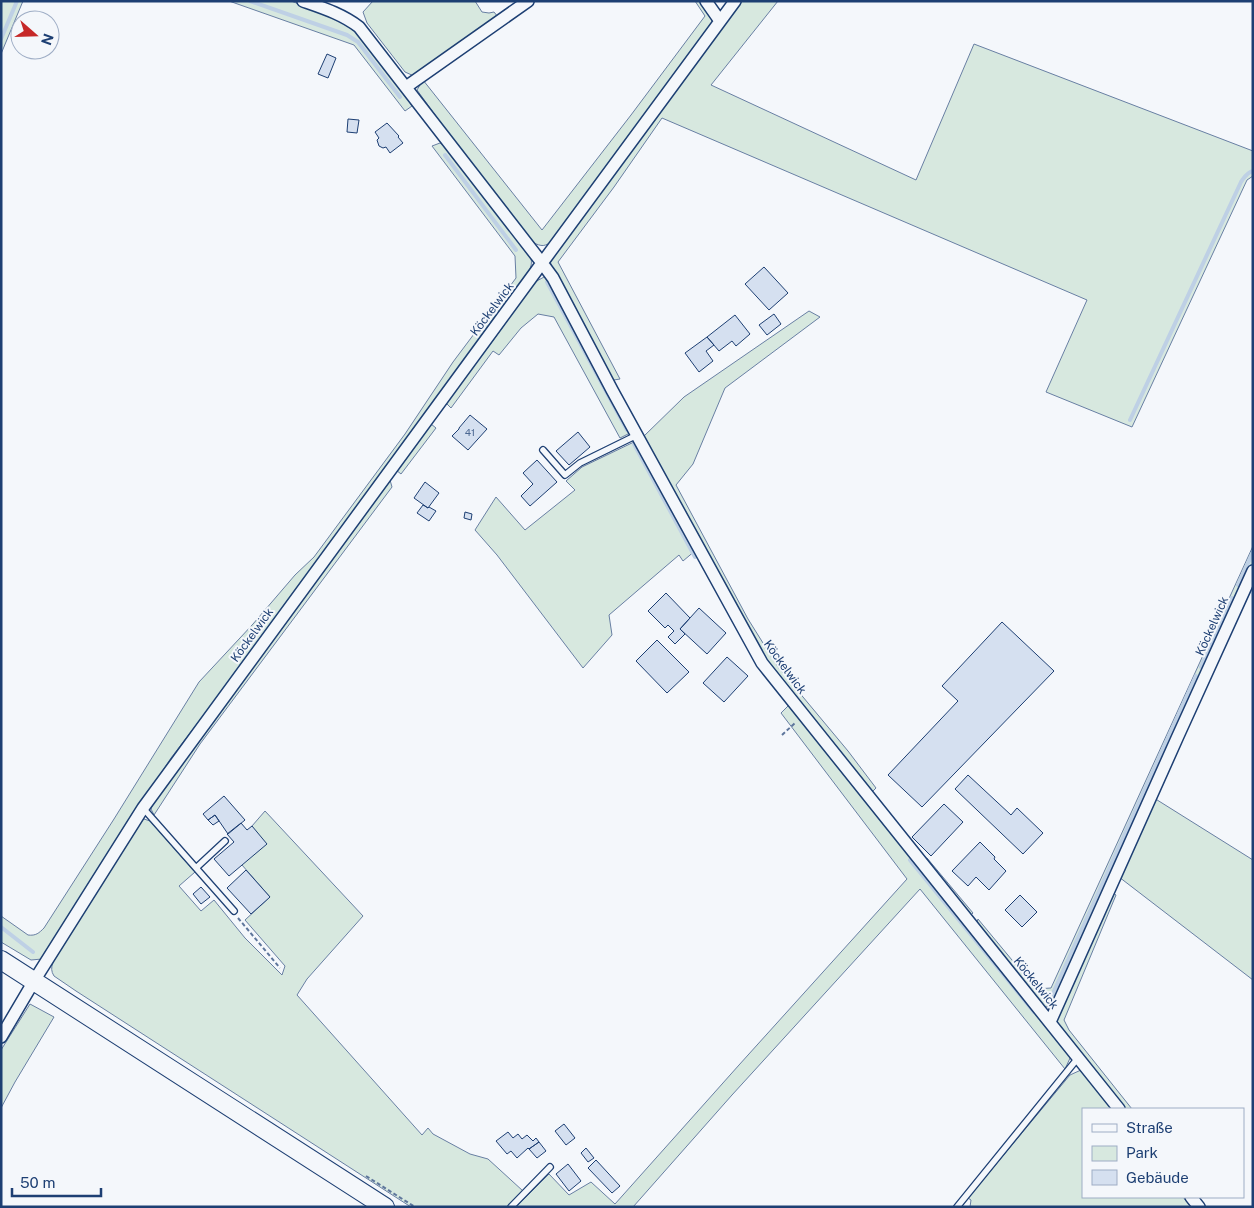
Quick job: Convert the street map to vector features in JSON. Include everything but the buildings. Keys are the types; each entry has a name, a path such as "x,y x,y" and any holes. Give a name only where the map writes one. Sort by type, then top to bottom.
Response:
{"main road":[{"path":"1,960 384,1207"}],"street":[{"name":"Köckelwick","path":"303,1 337,13 359,27 542,262 553,278 762,663 1118,1108"},
{"path":"406,87 528,1"},
{"path":"706,1 720,21"},
{"name":"Köckelwick","path":"1,1037 143,808 735,1"},
{"name":"Köckelwick","path":"1050,1022 1253,571"}],"lane":[{"path":"543,450 565,475 580,463 637,435"},
{"path":"143,808 234,911"},
{"path":"196,868 225,841"},
{"path":"957,1207 1078,1058"},
{"path":"511,1207 550,1167"}],"path":[{"path":"782,735 803,715"},
{"path":"234,911 240,922 280,968"}],"green space":[{"path":"1,1 23,1 19,10 10,10 10,32 1,54"},
{"path":"229,1 291,1 332,16 354,28 401,86 412,106 405,111 354,45"},
{"path":"373,1 475,1 482,12 494,12 498,17 414,76 405,72 367,23 363,12"},
{"path":"695,1 703,1 711,13 712,22 553,240 545,245 532,242 417,90 423,80 542,230 705,16"},
{"path":"742,1 778,1 711,85 916,180 974,44 1253,151 1253,176 1247,180 1132,427 1046,392 1087,300 662,118 558,262 620,379 614,380 610,378 550,261"},
{"path":"440,143 449,148 530,255 531,265 529,271 244,662 171,758 88,884 51,947 42,959 31,960 1,942 1,916 28,935 37,934 44,928 199,682 295,575 314,557 405,434 453,362 516,278 515,256 432,146"},
{"path":"544,277 547,278 632,432 620,438 554,317 538,314 521,328 499,355 493,351 451,408 445,402 489,346 535,282"},
{"path":"809,311 820,317 725,388 693,464 676,485 748,619 778,667 848,751 876,788 871,793 776,675 747,632 643,437 684,397"},
{"path":"431,424 436,428 401,474 396,470"},
{"path":"636,441 696,550 683,561 679,555 609,615 612,635 583,668 497,555 475,530 496,497 525,530 575,490 566,481 582,467"},
{"path":"389,479 392,487 200,744 154,815 151,809 153,803"},
{"path":"1253,546 1253,564 1057,998 1051,1006 1046,1007 1040,1004 976,925 978,919 1036,989 1051,988"},
{"path":"789,705 1071,1056 1065,1069 920,889 732,1095 633,1207 516,1207 549,1174 569,1195 591,1182 615,1204 907,879 781,713"},
{"path":"1154,798 1253,860 1253,980 1119,877"},
{"path":"265,811 363,916 307,979 297,995 422,1135 428,1128 433,1134 470,1154 488,1159 523,1191 507,1207 411,1207 76,991 52,973 52,966 59,951 131,835 141,820 144,819 150,821 195,872 179,886 201,911 214,900 245,938 282,975 285,966 245,920 270,897 242,865 252,826"},
{"path":"927,858 973,913 971,915 924,860"},
{"path":"1112,892 1116,895 1064,1020 1069,1030 1131,1108 1123,1108 1056,1022"},
{"path":"30,1004 54,1017 1,1108 1,1050"},
{"path":"1081,1070 1111,1108 1082,1108 1082,1198 1184,1198 1191,1207 970,1207 971,1200 968,1198 1070,1075"}],"waterway":[{"path":"1,39 17,1"},
{"path":"250,1 347,35 358,42 400,97"},
{"path":"445,155 516,250"},
{"path":"1130,420 1241,182 1247,174 1253,171"},
{"path":"547,282 627,430"},
{"path":"634,444 695,557"},
{"path":"1238,585 1253,552"},
{"path":"1201,667 1232,598"},
{"path":"1050,1000 1196,676"},
{"path":"910,860 1034,1012"},
{"path":"1,927 33,952"}]}
